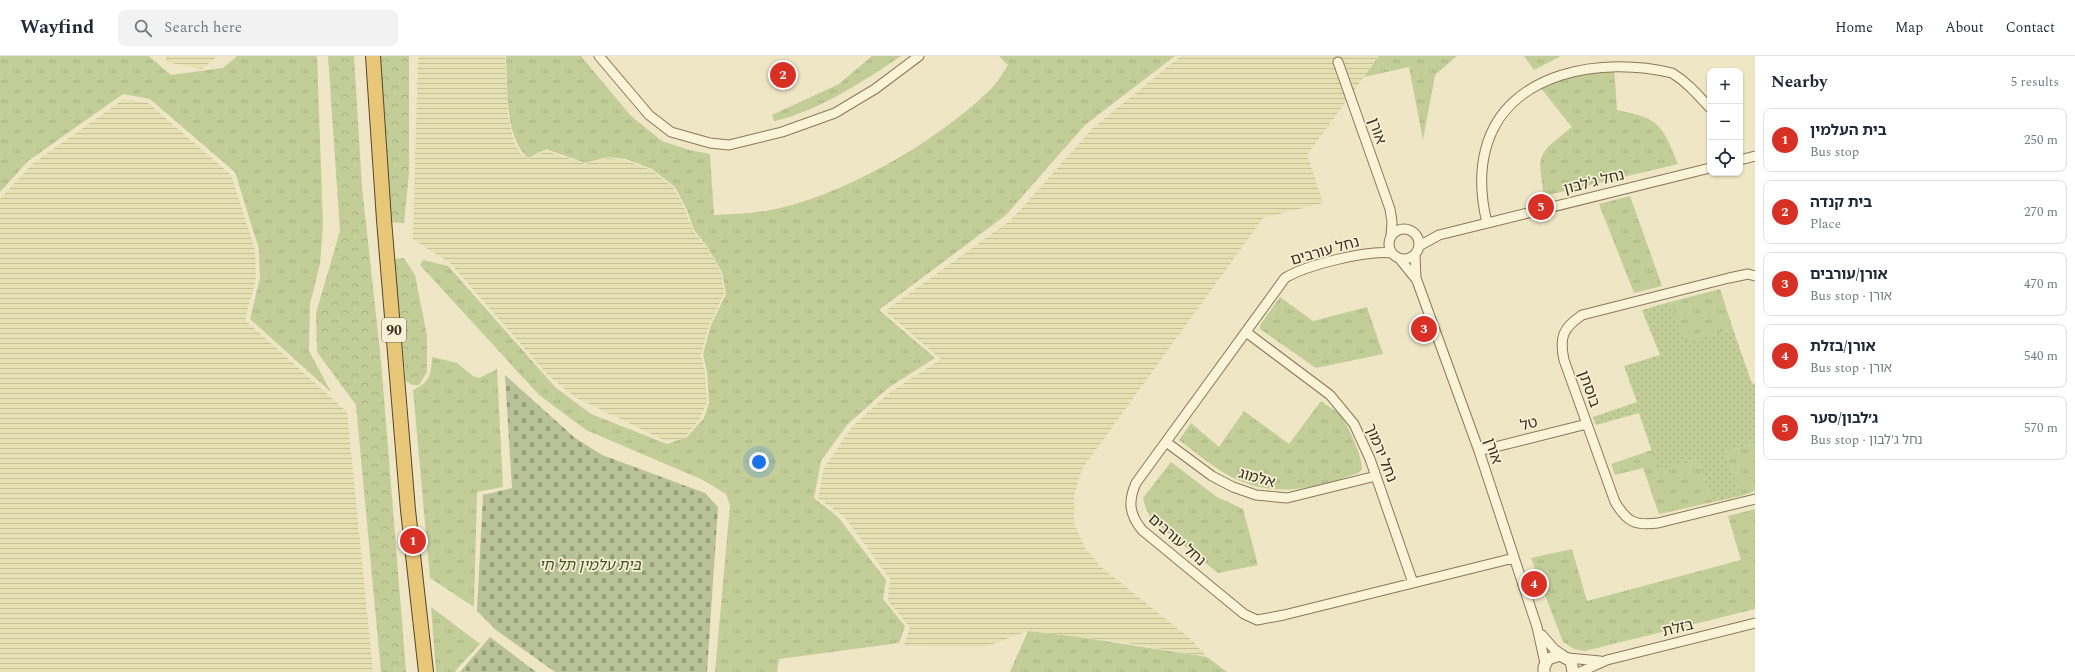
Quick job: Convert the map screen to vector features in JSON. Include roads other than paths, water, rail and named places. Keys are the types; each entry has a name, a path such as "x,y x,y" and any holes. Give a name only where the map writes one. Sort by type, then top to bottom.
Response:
{"highway":[{"name":"90","path":"373,56 384,220 408,510 426,672"}],"street":[{"path":"600,56 650,115 671,132 710,143 729,145 782,132 835,113 875,89 919,56"},
{"path":"1623,57 1656,66 1671,73 1693,89 1707,105"},
{"name":"אורן","path":"1338,62 1390,209 1390,238"},
{"path":"1487,223 1481,179 1486,148 1492,131 1514,98 1541,76 1559,66"},
{"path":"1743,159 1755,156"},
{"name":"נחל ג'לבון","path":"1412,232 1422,235 1438,235 1707,169"},
{"name":"אורן","path":"1390,209 1412,232"},
{"path":"1401,229 1412,232 1417,237 1417,250 1406,259 1395,255 1389,244 1390,238 1401,229"},
{"name":"נחל ג'לבון","path":"1417,250 1438,235"},
{"name":"נחל עורבים","path":"1390,238 1383,246 1370,253 1307,268 1285,278 1136,483 1131,495 1130,506 1134,521 1142,530 1250,618 1257,620 1269,619 1514,558"},
{"name":"אורן","path":"1417,250 1415,270 1419,285 1479,451 1537,627 1543,668"},
{"name":"נחל עורבים","path":"1370,253 1395,255"},
{"name":"אורן","path":"1395,255 1413,274 1419,285"},
{"name":"בוסתן","path":"1755,276 1748,274 1729,278 1582,315 1570,323 1563,334 1561,346 1564,360 1615,502 1622,514 1631,521 1644,525 1658,523 1755,499"},
{"name":"נחל ירמוך","path":"1246,332 1330,394 1342,408 1362,438 1413,583"},
{"name":"טל","path":"1479,451 1587,424"},
{"name":"אלמוג","path":"1166,442 1212,476 1232,487 1256,496 1287,498 1376,476"},
{"name":"בזלת","path":"1580,672 1607,660 1755,622"},
{"name":"אורן","path":"1537,627 1548,643 1566,657"},
{"path":"1543,668 1552,657 1566,657 1573,665 1573,672"},
{"name":"בזלת","path":"1566,657 1590,661 1607,660"}],"place":[{"name":"בית קנדה","path":"783,75"},
{"name":"ג׳לבון/סער","path":"1541,207"},
{"name":"אורן/עורבים","path":"1424,329"},
{"name":"בית העלמין","path":"413,541"},
{"name":"אורן/בזלת","path":"1534,584"}],"park label":[{"name":"בית עלמין תל חי","path":"590,565"}]}
